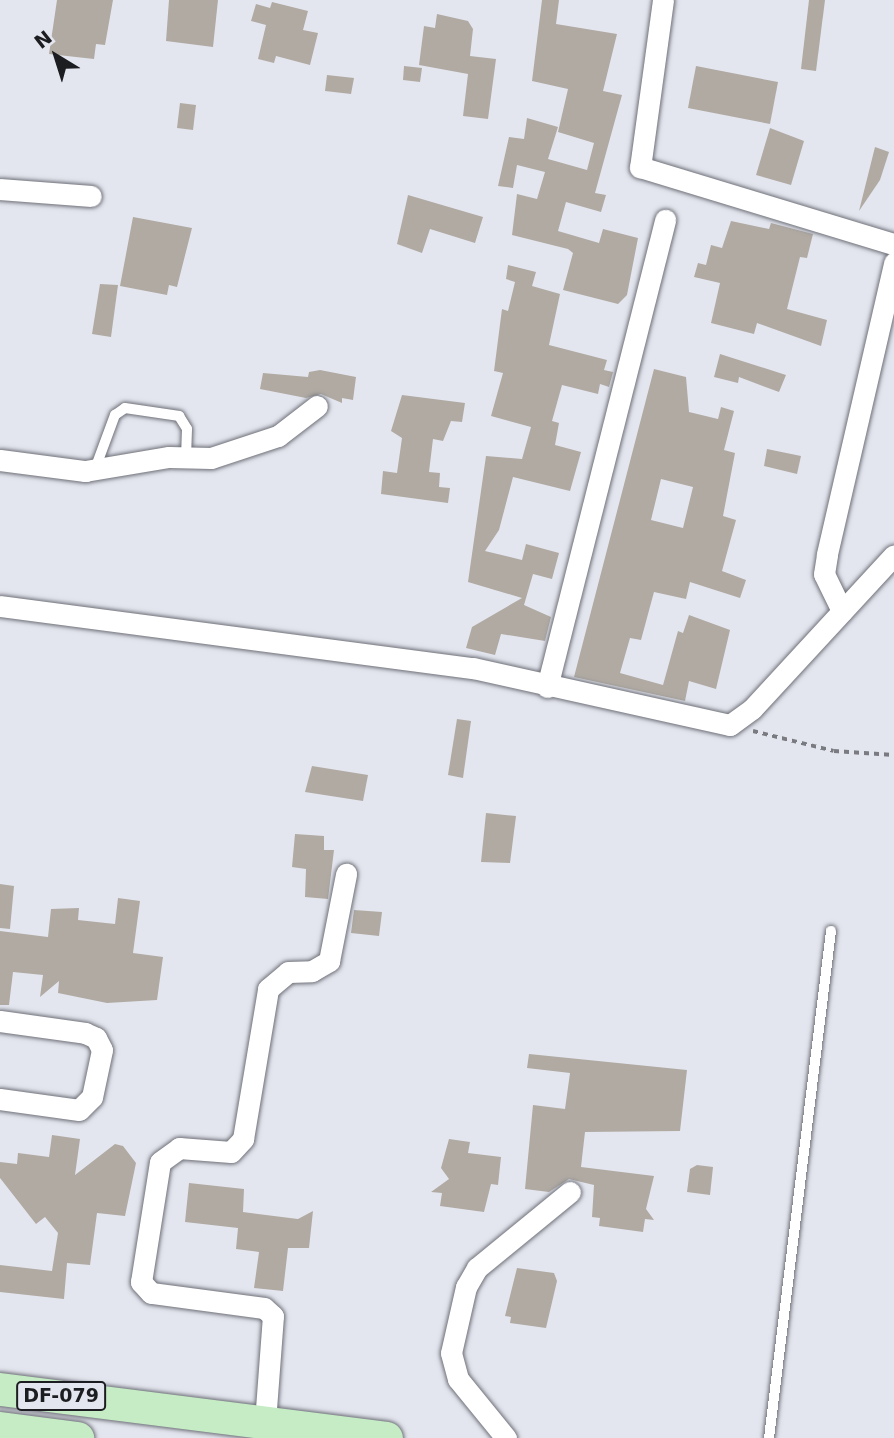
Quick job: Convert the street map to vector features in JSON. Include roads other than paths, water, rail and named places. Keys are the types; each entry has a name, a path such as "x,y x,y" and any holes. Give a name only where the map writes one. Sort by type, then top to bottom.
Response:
{"main road":[{"name":"DF-079","path":"0,1389 386,1438"},
{"name":"DF-079","path":"17,1432 77,1438"}],"street":[{"path":"663,0 640,167 894,244"},
{"path":"0,189 91,197"},
{"path":"547,687 665,220"},
{"path":"842,611 824,574 894,263"},
{"path":"0,460 63,471 186,458 211,458 259,444 317,406"},
{"path":"0,606 454,665 730,725 752,709 894,555"},
{"path":"265,1422 273,1316 264,1308 151,1293 141,1282 160,1162 179,1148 231,1152 243,1139 268,989 288,972 312,971 329,961 346,874"},
{"path":"0,1021 85,1033 96,1038 102,1050 88,1105 68,1111 0,1099"},
{"path":"506,1438 458,1379 451,1353 466,1287 477,1268 570,1192"}],"lane":[{"path":"95,469 115,415 125,408 179,416 187,429 186,458"},
{"path":"769,1438 831,931"}]}
